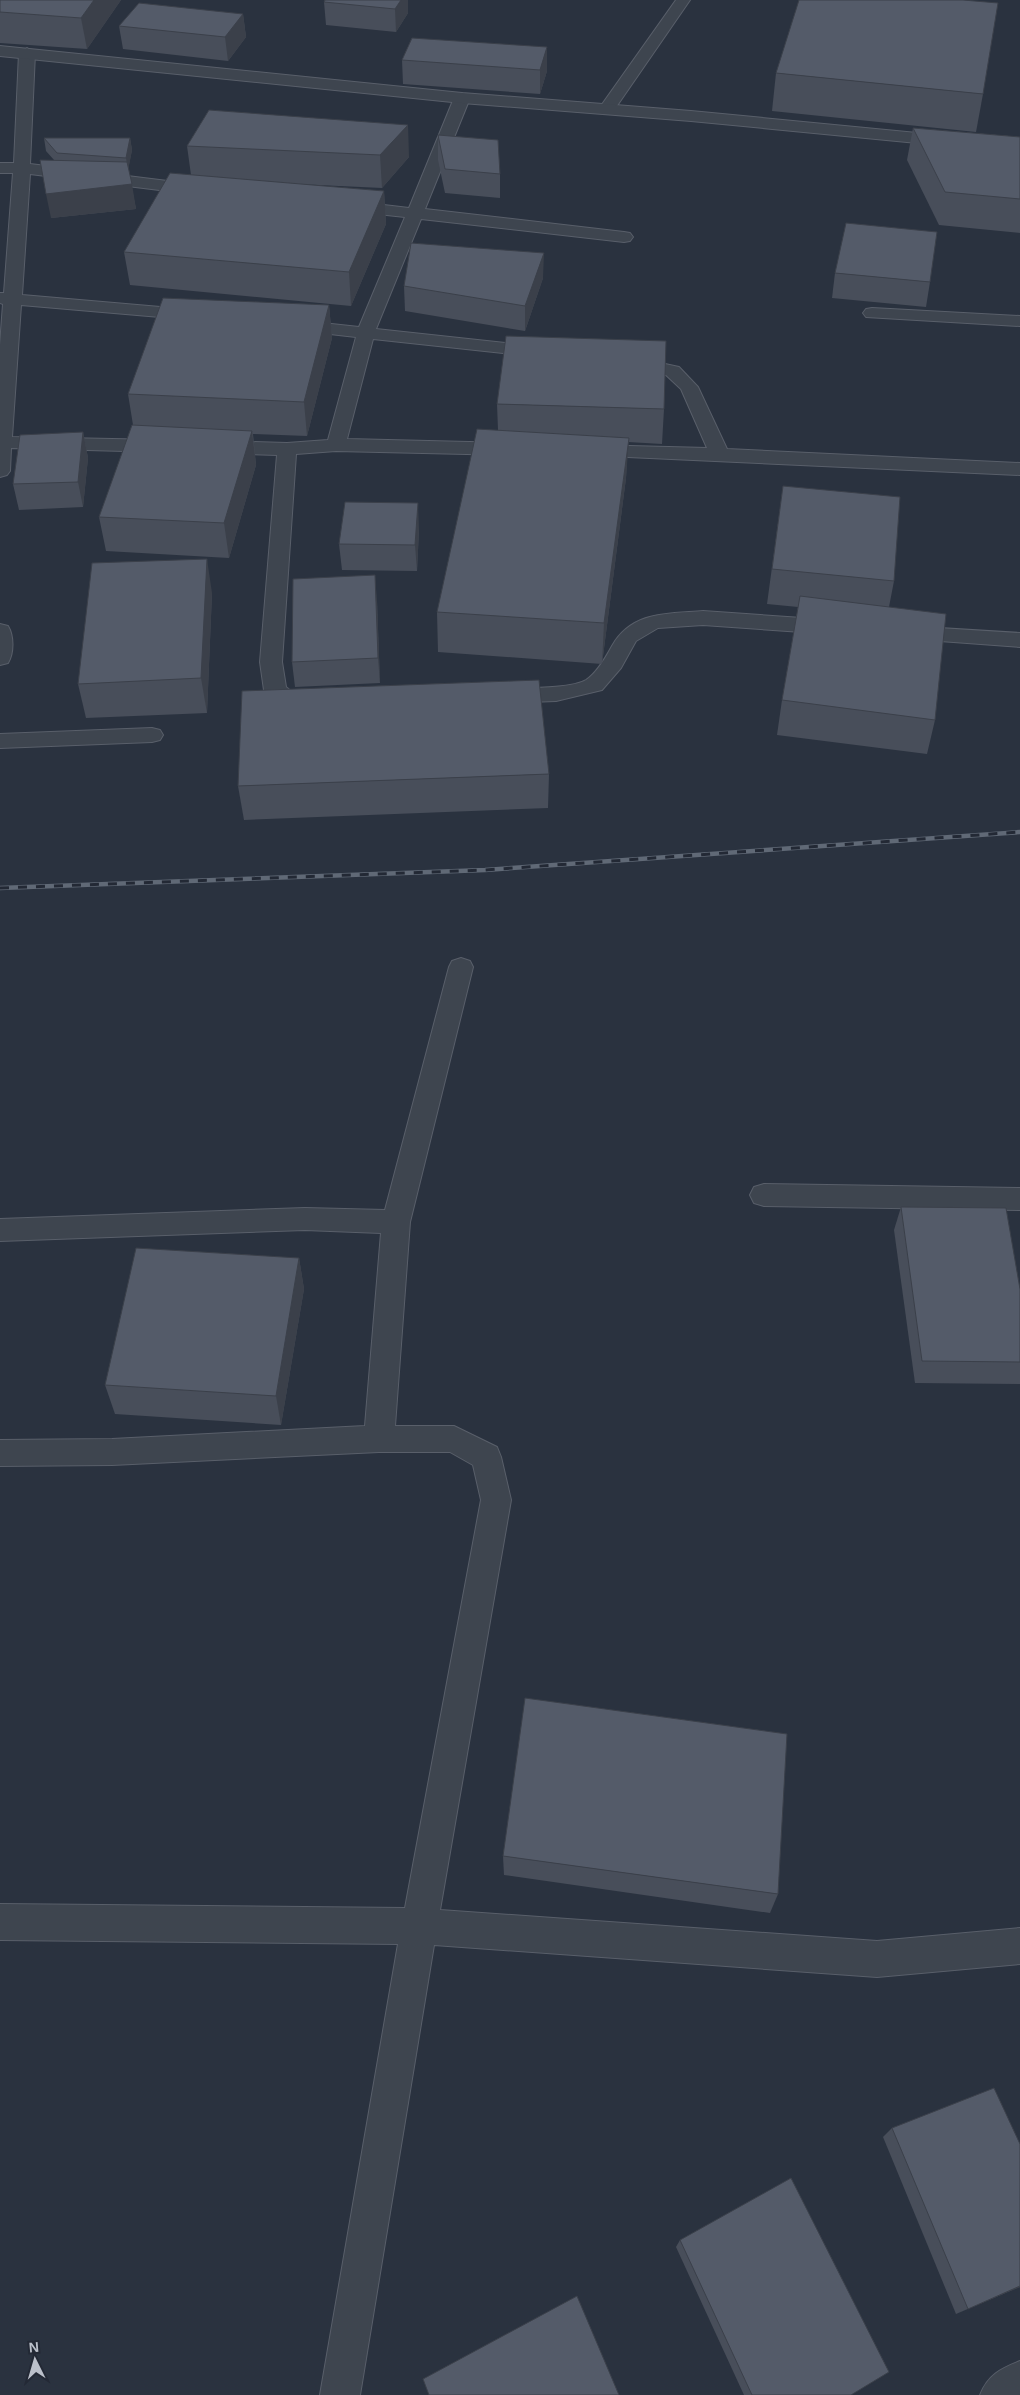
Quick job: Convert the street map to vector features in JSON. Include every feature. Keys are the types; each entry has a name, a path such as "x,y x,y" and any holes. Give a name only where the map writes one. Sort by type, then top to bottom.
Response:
{"street":[{"path":"606,110 684,0"},
{"path":"0,51 462,98 691,116 1020,148"},
{"path":"0,471 6,298 22,168 27,53"},
{"path":"336,445 366,332 462,98"},
{"path":"0,168 22,168 217,192"},
{"path":"335,204 624,237"},
{"path":"6,298 208,316"},
{"path":"872,313 1020,322"},
{"path":"277,323 562,354"},
{"path":"610,360 672,371 689,387 720,454"},
{"path":"2,442 179,446"},
{"path":"199,447 287,449 336,445 533,449"},
{"path":"287,449 271,662 275,690 293,704 330,708"},
{"path":"572,450 720,454 1020,468"},
{"path":"482,697 556,694 594,685 613,663 628,636 653,622 703,618 851,629"},
{"path":"0,631 2,644 0,658"},
{"path":"890,632 1020,640"},
{"path":"0,742 152,735"},
{"path":"379,1438 396,1222 460,967"},
{"path":"764,1195 1020,1198"},
{"path":"0,1230 305,1219 396,1222"},
{"path":"0,1453 112,1452 379,1438 454,1438 486,1457 496,1500 419,1926 340,2395"},
{"path":"0,1922 419,1926 877,1959 1020,1946"},
{"path":"1000,2395 1020,2382"}],"building":[{"path":"0,0 94,0 81,18 0,12"},
{"path":"325,0 401,0 395,9 324,2"},
{"path":"799,0 963,0 998,3 983,94 776,73"},
{"path":"139,3 243,14 225,37 119,26"},
{"path":"412,38 547,47 540,70 402,60"},
{"path":"209,110 408,125 380,155 187,146"},
{"path":"913,128 1020,137 1020,199 945,192"},
{"path":"438,135 498,140 500,174 445,169"},
{"path":"44,138 130,138 126,158 57,153"},
{"path":"40,160 127,162 132,184 46,194"},
{"path":"170,173 384,191 349,272 124,252"},
{"path":"846,223 937,232 930,282 835,273"},
{"path":"411,243 544,253 525,306 404,286"},
{"path":"163,298 329,305 304,402 128,394"},
{"path":"506,336 666,341 664,409 497,404"},
{"path":"132,425 252,431 224,523 99,517"},
{"path":"477,429 629,438 604,623 437,612"},
{"path":"83,432 78,482 13,484 20,435"},
{"path":"783,486 900,497 894,581 772,569"},
{"path":"345,502 418,503 415,545 339,544"},
{"path":"207,559 201,678 78,684 92,563"},
{"path":"375,575 378,658 292,662 293,579"},
{"path":"800,596 946,614 935,720 782,700"},
{"path":"539,680 549,774 238,786 242,691"},
{"path":"901,1207 1006,1208 1020,1289 1020,1362 922,1361"},
{"path":"136,1248 299,1258 276,1396 105,1385"},
{"path":"525,1698 787,1734 778,1894 503,1856"},
{"path":"994,2088 1020,2144 1020,2286 968,2309 892,2128"},
{"path":"791,2178 889,2372 851,2395 752,2395 680,2240"},
{"path":"577,2296 619,2395 429,2395 423,2379"}],"railway":[{"path":"0,888 485,870 1020,832"}]}
